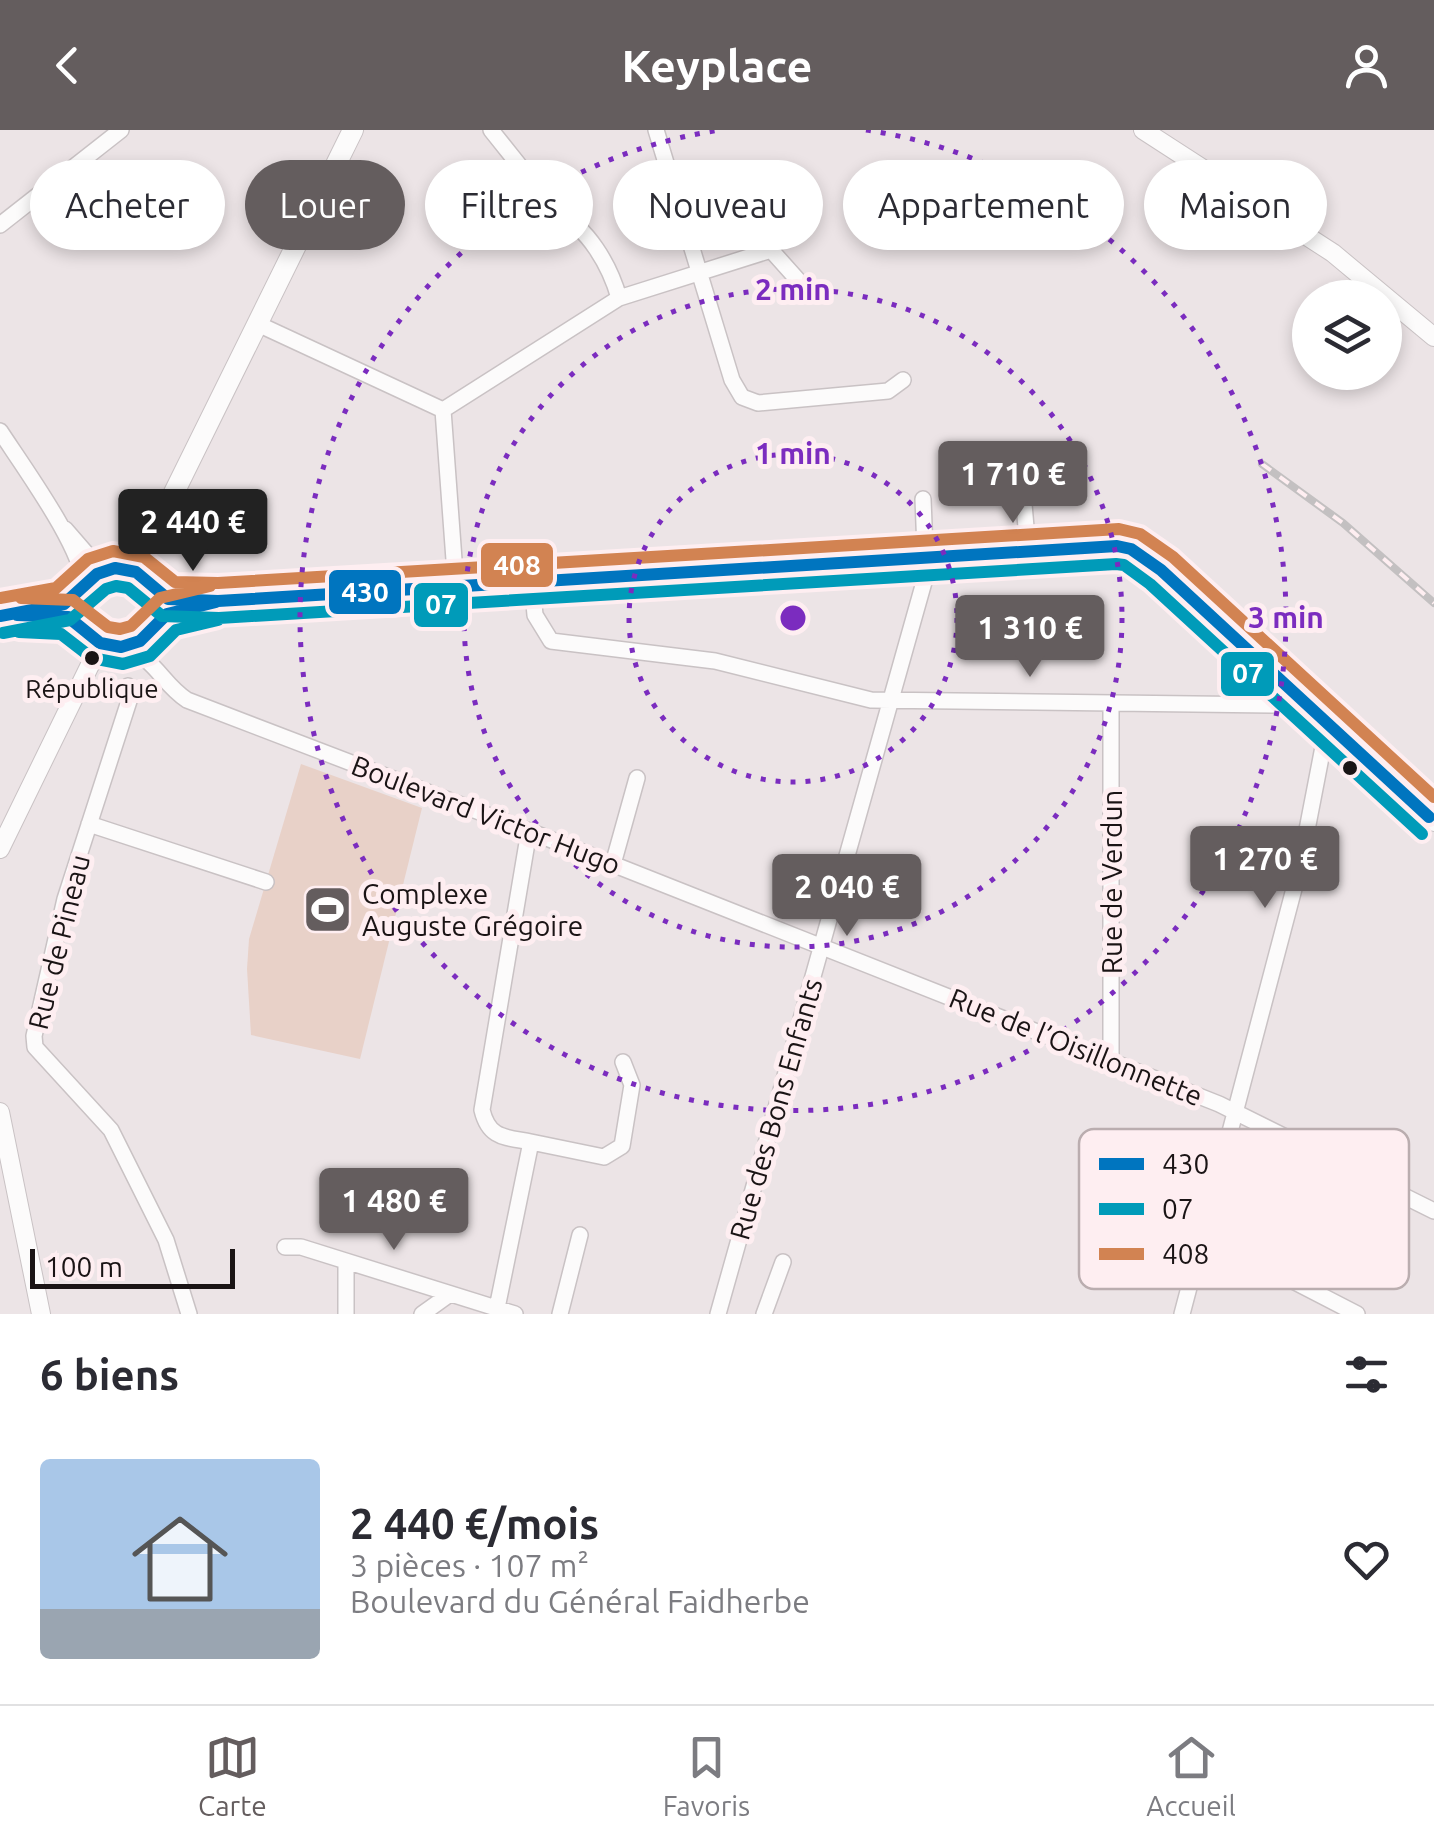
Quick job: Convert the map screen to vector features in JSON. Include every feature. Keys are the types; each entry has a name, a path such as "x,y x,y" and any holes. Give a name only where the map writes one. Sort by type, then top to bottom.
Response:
{"main road":[{"path":"8,615 64,604 96,574 132,560 161,518 354,130"},
{"path":"154,625 158,605 148,566 161,518"},
{"path":"116,568 136,572 168,599 218,602 1092,545 1130,549 1161,570 1434,822"},
{"path":"83,589 78,610 85,630"},
{"path":"8,615 68,617 100,643 121,647 140,641 154,625 178,610 218,602"}],"street":[{"path":"0,226 120,130"},
{"path":"490,130 515,160"},
{"path":"656,130 732,380 742,397 758,402 888,391 903,380"},
{"path":"1147,134 1333,253 1434,337"},
{"path":"593,239 612,274 618,298"},
{"path":"444,410 618,298 771,250 805,288"},
{"path":"260,325 444,410"},
{"path":"444,410 456,586"},
{"path":"0,432 60,524 84,574 83,589"},
{"path":"1023,492 1028,550"},
{"name":"Rue des Bons Enfants","path":"718,1314 926,575 923,499"},
{"path":"60,524 92,558 116,568"},
{"path":"532,582 534,616 551,641 715,660 871,700 1273,705 1296,697"},
{"path":"154,625 151,644 160,672"},
{"path":"84,676 88,653 85,630"},
{"path":"0,849 84,676 99,656 121,647"},
{"name":"Boulevard Victor Hugo","path":"121,647 143,656 187,700 822,947"},
{"name":"Rue de Pineau","path":"128,686 128,705 65,899 34,1047 112,1130 166,1240 190,1314"},
{"name":"Rue de Verdun","path":"1111,1060 1112,704"},
{"path":"1231,1129 1300,866 1324,741 1332,730"},
{"path":"613,864 637,778"},
{"name":"Rue de Pineau","path":"90,824 266,882"},
{"path":"529,831 482,1110 486,1126 498,1135 604,1157 622,1146 632,1085 623,1062"},
{"name":"Rue de l’Oisillonnette","path":"822,947 1111,1060 1272,1129"},
{"path":"0,1112 41,1314"},
{"path":"496,1308 531,1142"},
{"name":"Rue de l’Oisillonnette","path":"1409,1198 1434,1211"},
{"path":"560,1314 580,1234"},
{"path":"285,1247 301,1247 514,1314"},
{"path":"346,1262 346,1314"},
{"path":"764,1314 782,1262"},
{"path":"1182,1314 1189,1289"},
{"path":"1309,1289 1357,1314"},
{"path":"422,1314 450,1294"}],"shaded area":[{"name":"Complexe Auguste Grégoire","path":"301,764 422,808 360,1059 251,1035 249,939"}],"railway":[{"path":"1262,464 1343,523 1434,603"}],"transit line":[{"name":"408","path":"0,598 56,588 88,559 113,551 144,557 175,582 218,583 1119,529 1140,534 1173,557 1434,797"},
{"name":"430","path":"0,616 64,604 97,574 115,568 136,572 168,599 218,601 1117,546 1131,549 1161,570 1429,817"},
{"name":"07","path":"3,633 70,620 106,589 116,586 128,588 162,616 219,618 1124,565 1150,584 1422,834"},
{"name":"408","path":"21,598 73,600 108,627 120,629 131,626 160,598 210,586"},
{"name":"430","path":"17,615 68,617 100,643 121,647 140,641 167,614 216,602"},
{"name":"07","path":"19,632 61,634 92,658 123,664 150,656 176,630 218,620"}],"place":[{"name":"République","path":"92,658"},
{"name":"Complexe Auguste Grégoire","path":"327,910"}]}
